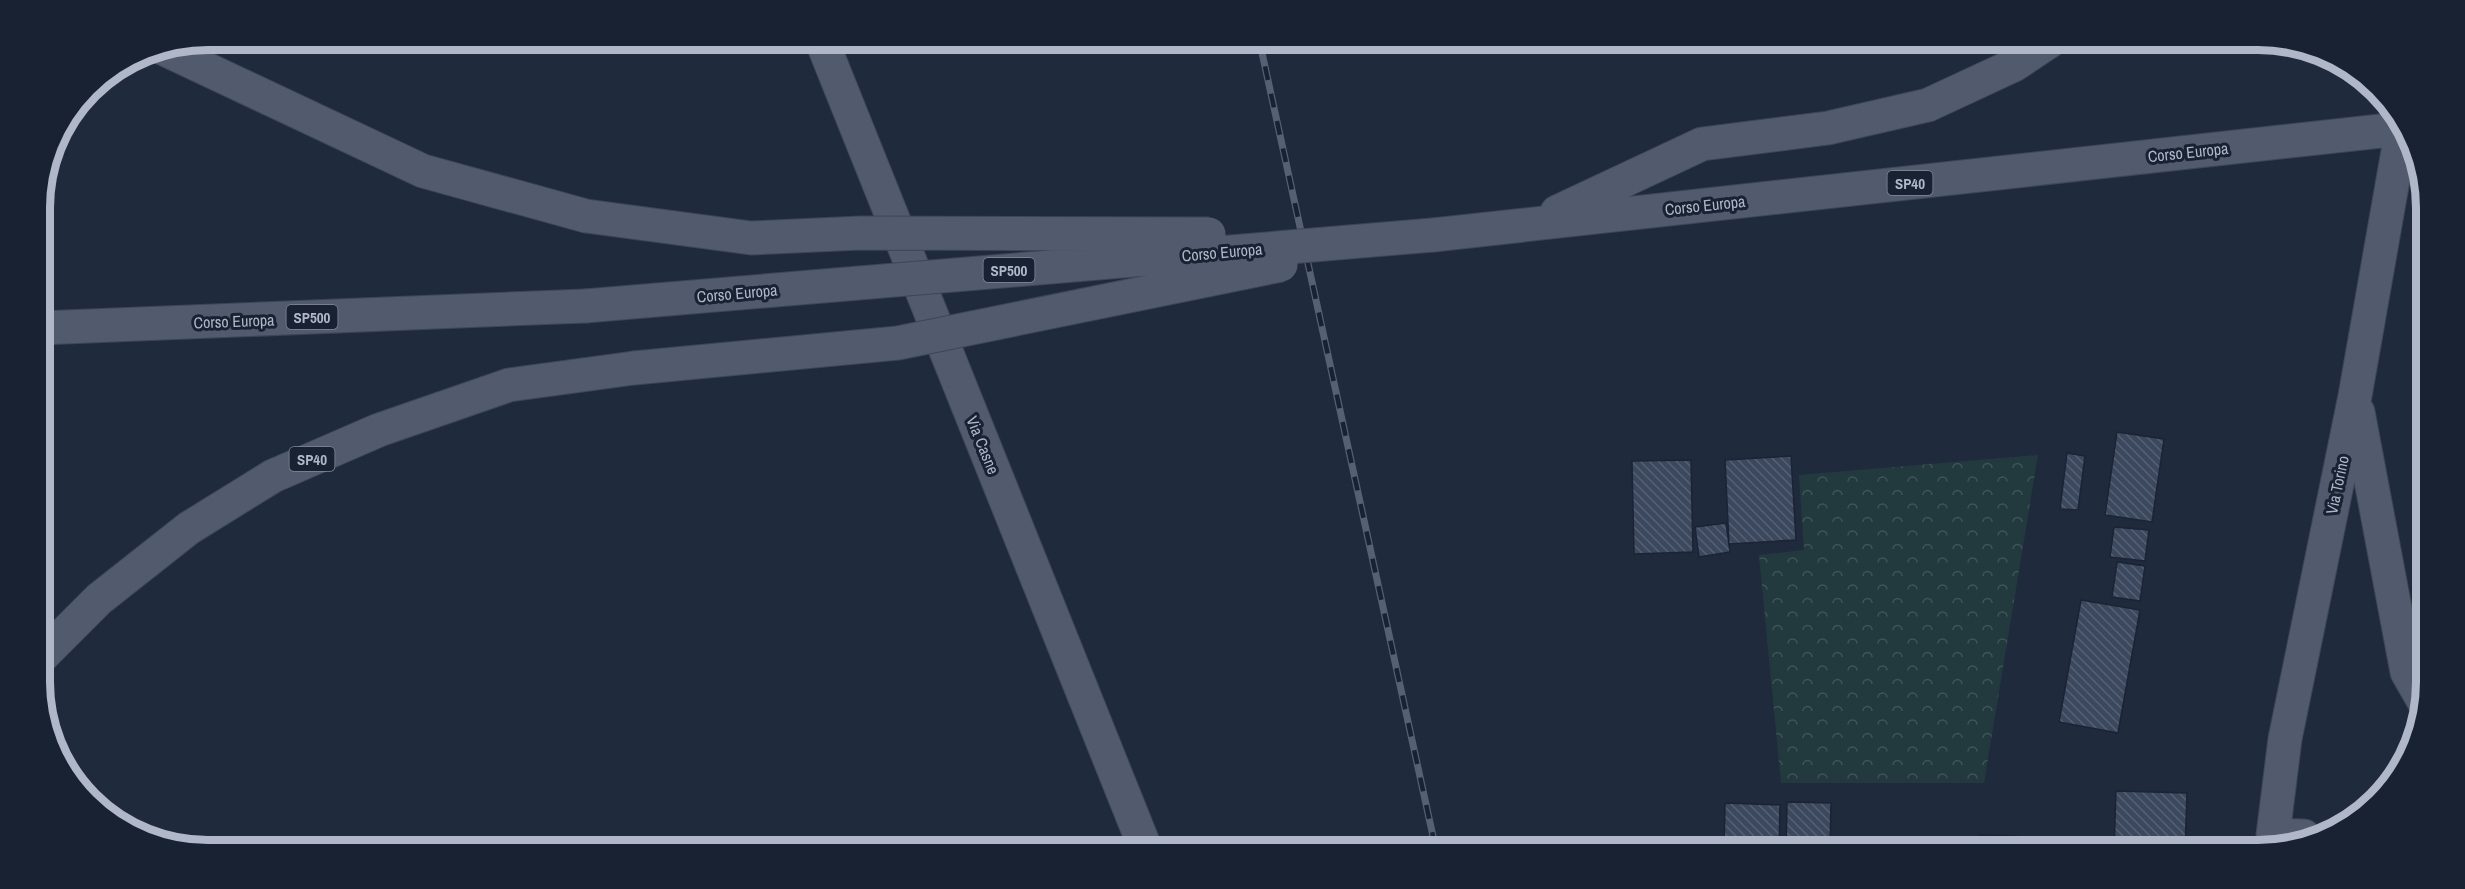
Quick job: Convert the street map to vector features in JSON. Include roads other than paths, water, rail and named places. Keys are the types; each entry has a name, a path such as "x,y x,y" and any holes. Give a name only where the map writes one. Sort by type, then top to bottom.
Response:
{"main road":[{"name":"Via Casne","path":"825,49 1142,840"},
{"path":"1531,224 1702,144 1828,128 1928,105 2014,65 2038,49"},
{"path":"174,54 423,171 586,216 751,238 861,233 1433,235"},
{"name":"Corso Europa","path":"50,328 585,306 1433,235 2394,130"},
{"name":"Via Torino","path":"2288,836 2285,739 2355,396 2400,140"},
{"name":"SP40","path":"50,648 99,599 189,528 273,476 379,430 509,385 634,368 898,343 1433,235"},
{"path":"2355,396 2407,672 2416,687"}],"railway":[{"path":"1261,49 1434,839"}]}
